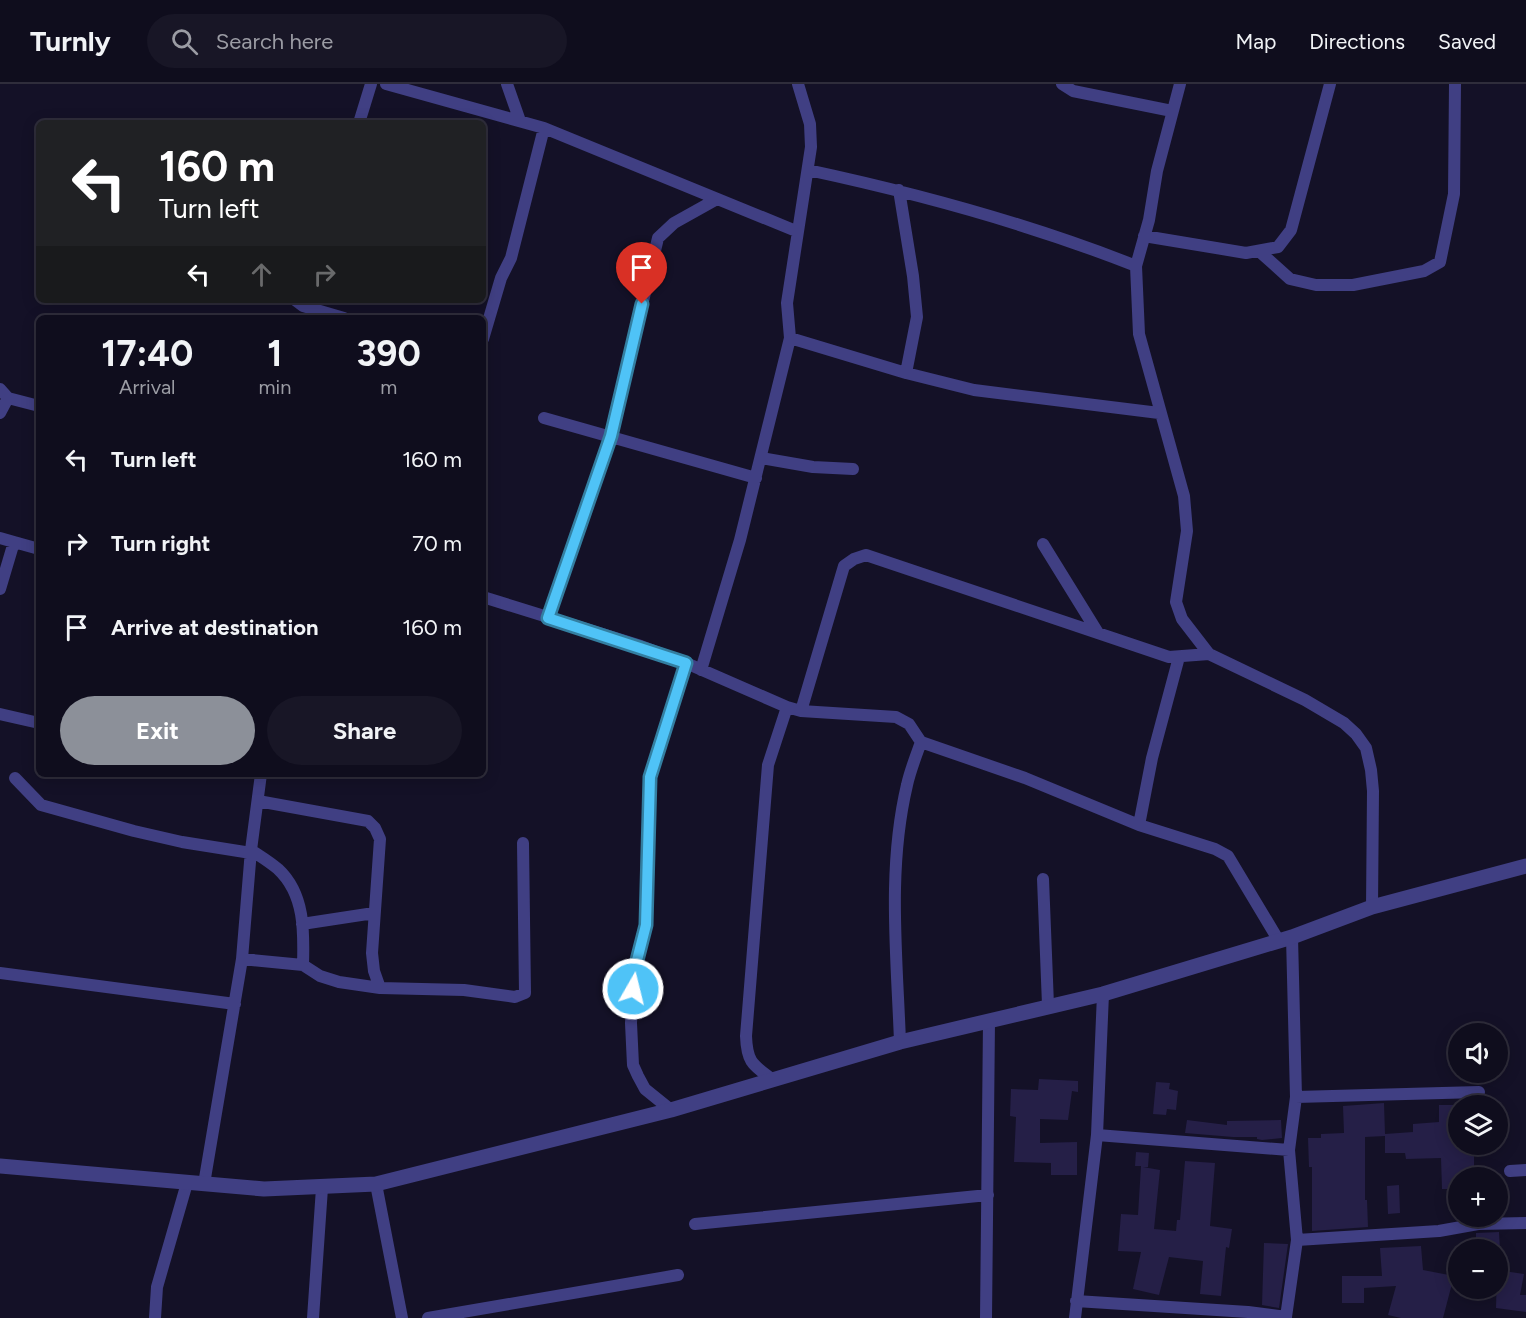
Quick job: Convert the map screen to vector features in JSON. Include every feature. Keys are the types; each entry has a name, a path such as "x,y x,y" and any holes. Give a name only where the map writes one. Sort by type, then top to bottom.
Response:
{"street":[{"path":"360,120 371,84"},
{"path":"386,84 544,128 796,231"},
{"path":"507,84 520,122"},
{"path":"701,670 741,540 790,338 787,303 796,231 811,147 810,124 798,84"},
{"path":"1062,84 1073,91 1172,111"},
{"path":"1180,84 1136,266 1138,334 1184,496 1187,531 1176,602 1182,619 1209,654 1305,700 1344,723 1366,748 1373,791 1372,907"},
{"path":"1144,236 1246,253 1278,248 1291,230 1330,84"},
{"path":"1260,252 1290,279 1316,285 1353,285 1424,271 1440,262 1454,194 1455,84"},
{"path":"486,329 501,278 511,258 544,128"},
{"path":"808,170 899,190 1078,243 1136,266"},
{"path":"899,190 917,317 906,373"},
{"path":"548,618 611,436 658,238 674,223 717,199"},
{"path":"300,306 333,315"},
{"path":"790,338 906,373 974,390 1159,412"},
{"path":"0,413 4,394 36,405"},
{"path":"544,418 756,478"},
{"path":"761,458 813,467 853,469"},
{"path":"0,538 36,548"},
{"path":"0,589 14,542"},
{"path":"1043,544 1098,633"},
{"path":"801,711 844,566 866,555 1169,657 1209,654"},
{"path":"486,598 686,663 787,707 801,711 896,717 909,724 921,742 1025,778 1139,825 1203,843 1228,856 1285,939 1296,1097 1289,1150 1298,1240 1286,1317 1248,1312 1076,1301"},
{"path":"1139,825 1152,758 1179,657"},
{"path":"671,1110 645,1089 633,1065 632,1023 634,972 646,925 650,777 686,663"},
{"path":"773,1080 752,1064 747,1055 746,1036 768,765 787,707"},
{"path":"0,714 36,722"},
{"path":"900,1042 895,885 897,850 906,786 921,742"},
{"path":"204,1184 242,959 251,852 261,777"},
{"path":"15,778 41,805 182,842 251,852 279,870 298,900 302,924 303,965"},
{"path":"258,801 368,821 375,828 380,839 374,913 374,971 380,987"},
{"path":"242,959 303,965 320,976 339,982 380,987 465,990 515,998 525,993 523,843"},
{"path":"0,1166 264,1190 376,1184 671,1110 900,1042 1048,1005 1104,994 1285,939 1372,907 1526,866"},
{"path":"1043,879 1048,1005"},
{"path":"302,924 374,913"},
{"path":"0,974 235,1004"},
{"path":"1075,1318 1097,1135 1104,994"},
{"path":"986,1318 989,1021"},
{"path":"1296,1097 1479,1092"},
{"path":"1097,1135 1289,1150"},
{"path":"1510,1171 1526,1170"},
{"path":"155,1318 157,1287 187,1183"},
{"path":"376,1184 402,1318"},
{"path":"313,1318 322,1188"},
{"path":"695,1224 988,1195"},
{"path":"1298,1240 1439,1231 1478,1224 1526,1223"},
{"path":"428,1318 678,1275"}],"building":[{"path":"1039,1079 1078,1081 1078,1092 1072,1091 1068,1120 1040,1119 1040,1143 1077,1142 1077,1175 1051,1175 1051,1163 1014,1162 1016,1117 1010,1116 1011,1089 1038,1090"},
{"path":"1156,1082 1170,1083 1169,1089 1178,1091 1176,1110 1167,1109 1166,1115 1153,1114"},
{"path":"1384,1103 1385,1134 1413,1132 1413,1124 1439,1122 1439,1105 1448,1105 1448,1155 1474,1155 1474,1167 1448,1167 1448,1189 1442,1189 1441,1158 1406,1159 1405,1153 1385,1153 1385,1136 1365,1137 1365,1200 1367,1200 1368,1227 1312,1231 1312,1167 1309,1167 1308,1138 1321,1138 1321,1134 1344,1133 1343,1106"},
{"path":"1187,1120 1227,1125 1227,1121 1281,1120 1282,1138 1262,1140 1257,1137 1185,1133"},
{"path":"1136,1152 1149,1153 1148,1167 1143,1167 1160,1170 1154,1229 1176,1231 1177,1220 1180,1220 1185,1161 1215,1163 1210,1226 1232,1229 1229,1248 1226,1247 1221,1296 1200,1294 1203,1261 1169,1257 1159,1295 1133,1289 1141,1252 1118,1251 1121,1214 1138,1215 1141,1166 1135,1166"},
{"path":"1399,1185 1400,1213 1388,1214 1387,1186"},
{"path":"1499,1232 1499,1239 1476,1239 1476,1233"},
{"path":"1264,1243 1288,1244 1279,1308 1262,1305"},
{"path":"1421,1246 1423,1270 1448,1275 1448,1299 1443,1318 1401,1318 1388,1315 1396,1286 1364,1288 1364,1303 1342,1303 1342,1276 1382,1276 1380,1248"},
{"path":"1508,1272 1524,1274 1520,1295 1526,1295 1526,1312 1496,1308 1496,1299 1508,1299"}],"route":[{"path":"633,989 634,972 646,925 650,777 686,663 641,646 548,618 611,436 642,304"}]}
